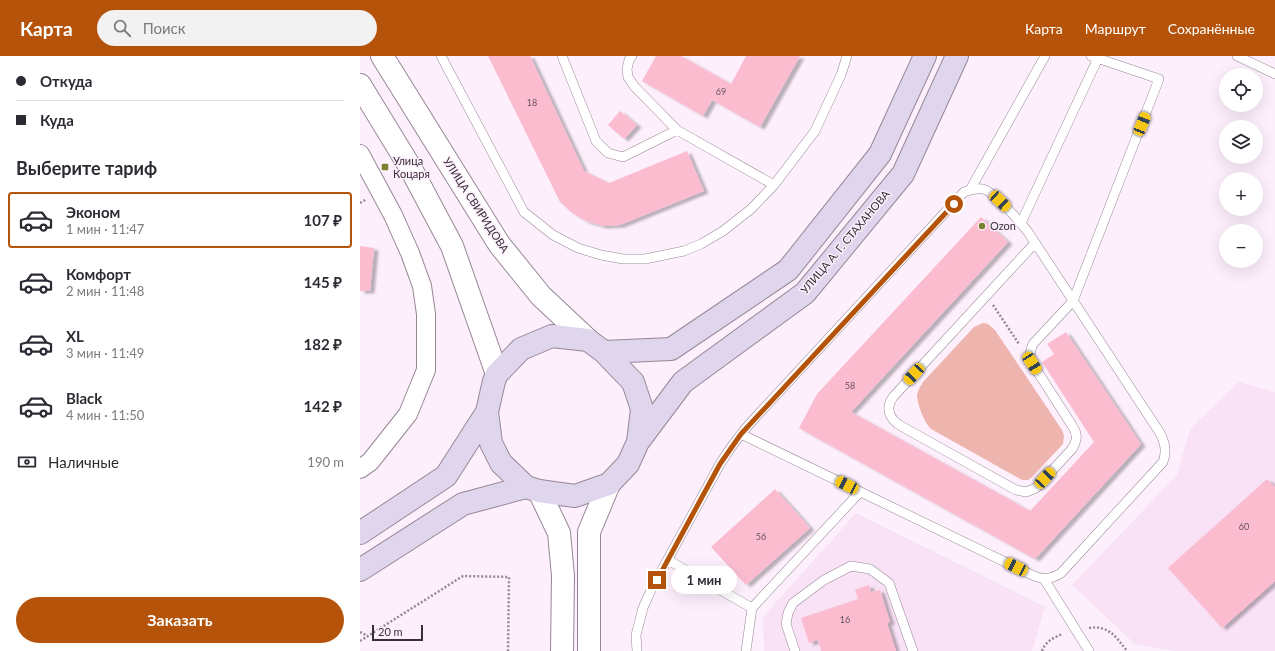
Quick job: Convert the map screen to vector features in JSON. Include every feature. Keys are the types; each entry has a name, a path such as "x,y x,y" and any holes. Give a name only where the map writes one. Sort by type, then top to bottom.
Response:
{"main road":[{"path":"360,533 446,476 487,412 494,381 498,374 521,349 552,336 596,346 671,349 788,270 880,154 924,56"},
{"name":"УЛИЦА А. Г. СТАХАНОВА","path":"638,442 683,382 805,293 810,287 903,174 957,56"},
{"path":"360,570 463,504 533,489 575,496 609,484 628,464 638,442 642,409 633,382 596,346"},
{"path":"487,412 491,443 501,463 533,489"}],"street":[{"name":"УЛИЦА СВИРИДОВА","path":"382,56 499,244 542,296 596,346"},
{"path":"360,85 410,167 452,246 498,374"},
{"path":"360,154 393,215 410,253 422,286 426,314 426,370 408,414 365,466"},
{"path":"589,651 589,532 609,484"},
{"path":"533,489 558,533 563,576 562,651"}],"lane":[{"path":"441,56 524,212 553,235 578,248 601,255 623,259 645,259 684,251 700,244 722,231 751,208 774,185 815,131 841,75 847,56"},
{"path":"562,56 596,141 608,153 623,157 677,130"},
{"path":"632,56 629,60 628,76 634,86 677,130 774,185"},
{"path":"970,190 1045,56"},
{"path":"1237,56 1275,74"},
{"path":"1021,223 1096,57 1159,79 1073,301 1033,344 1030,353 1032,363 1073,426 1077,438 1076,444 1072,449 1036,488 1032,491 1022,492 901,426 892,420 889,409 890,401 893,397 1035,243"},
{"path":"637,651 636,634 643,608 651,590 720,464 741,434 964,192 983,189 989,192 1021,223 1160,433 1164,441 1165,457 1163,462 1061,573 1044,579 1034,576 741,434"},
{"path":"746,651 752,608 860,492"},
{"path":"668,560 752,608"},
{"path":"795,651 786,624 788,613 793,603 824,580 852,566 870,569 889,583 913,651"},
{"path":"1044,579 1089,651"}],"path":[{"path":"987,295 1032,363"},
{"path":"360,641 463,576 509,577 508,651"},
{"path":"360,632 368,636"}],"shaded area":[{"path":"983,323 988,324 995,330 1062,430 1064,436 1063,444 1028,480 1022,480 931,429 922,414 919,404 917,394 923,382 974,327"},
{"path":"1239,382 1275,392 1275,651 1174,651 1135,644 1072,585 1177,475 1190,429"},
{"path":"856,513 1045,607 1032,651 764,651 763,617"}],"building":[{"path":"488,56 530,56 584,171 609,183 687,151 704,191 620,225 603,226 586,221 572,213 560,202"},
{"path":"656,56 681,56 731,84 746,56 800,56 760,127 712,100 703,116 642,81"},
{"path":"620,111 637,125 624,139 608,125"},
{"path":"981,217 1008,242 851,412 1030,511 1094,442 1042,362 1054,354 1047,344 1066,332 1141,444 1035,559 799,428 817,394"},
{"path":"360,246 374,248 370,291 360,291"},
{"path":"1267,479 1275,487 1275,581 1222,628 1168,568"},
{"path":"775,489 810,528 746,585 711,547"},
{"path":"869,585 871,592 880,590 890,622 887,623 896,651 821,651 818,640 809,643 801,618 858,599 855,590"}],"place":[{"name":"Улица Коцаря","path":"385,167"},
{"name":"Ozon","path":"982,226"}],"route":[{"path":"657,580 720,464 733,444 754,419 954,204"}]}
